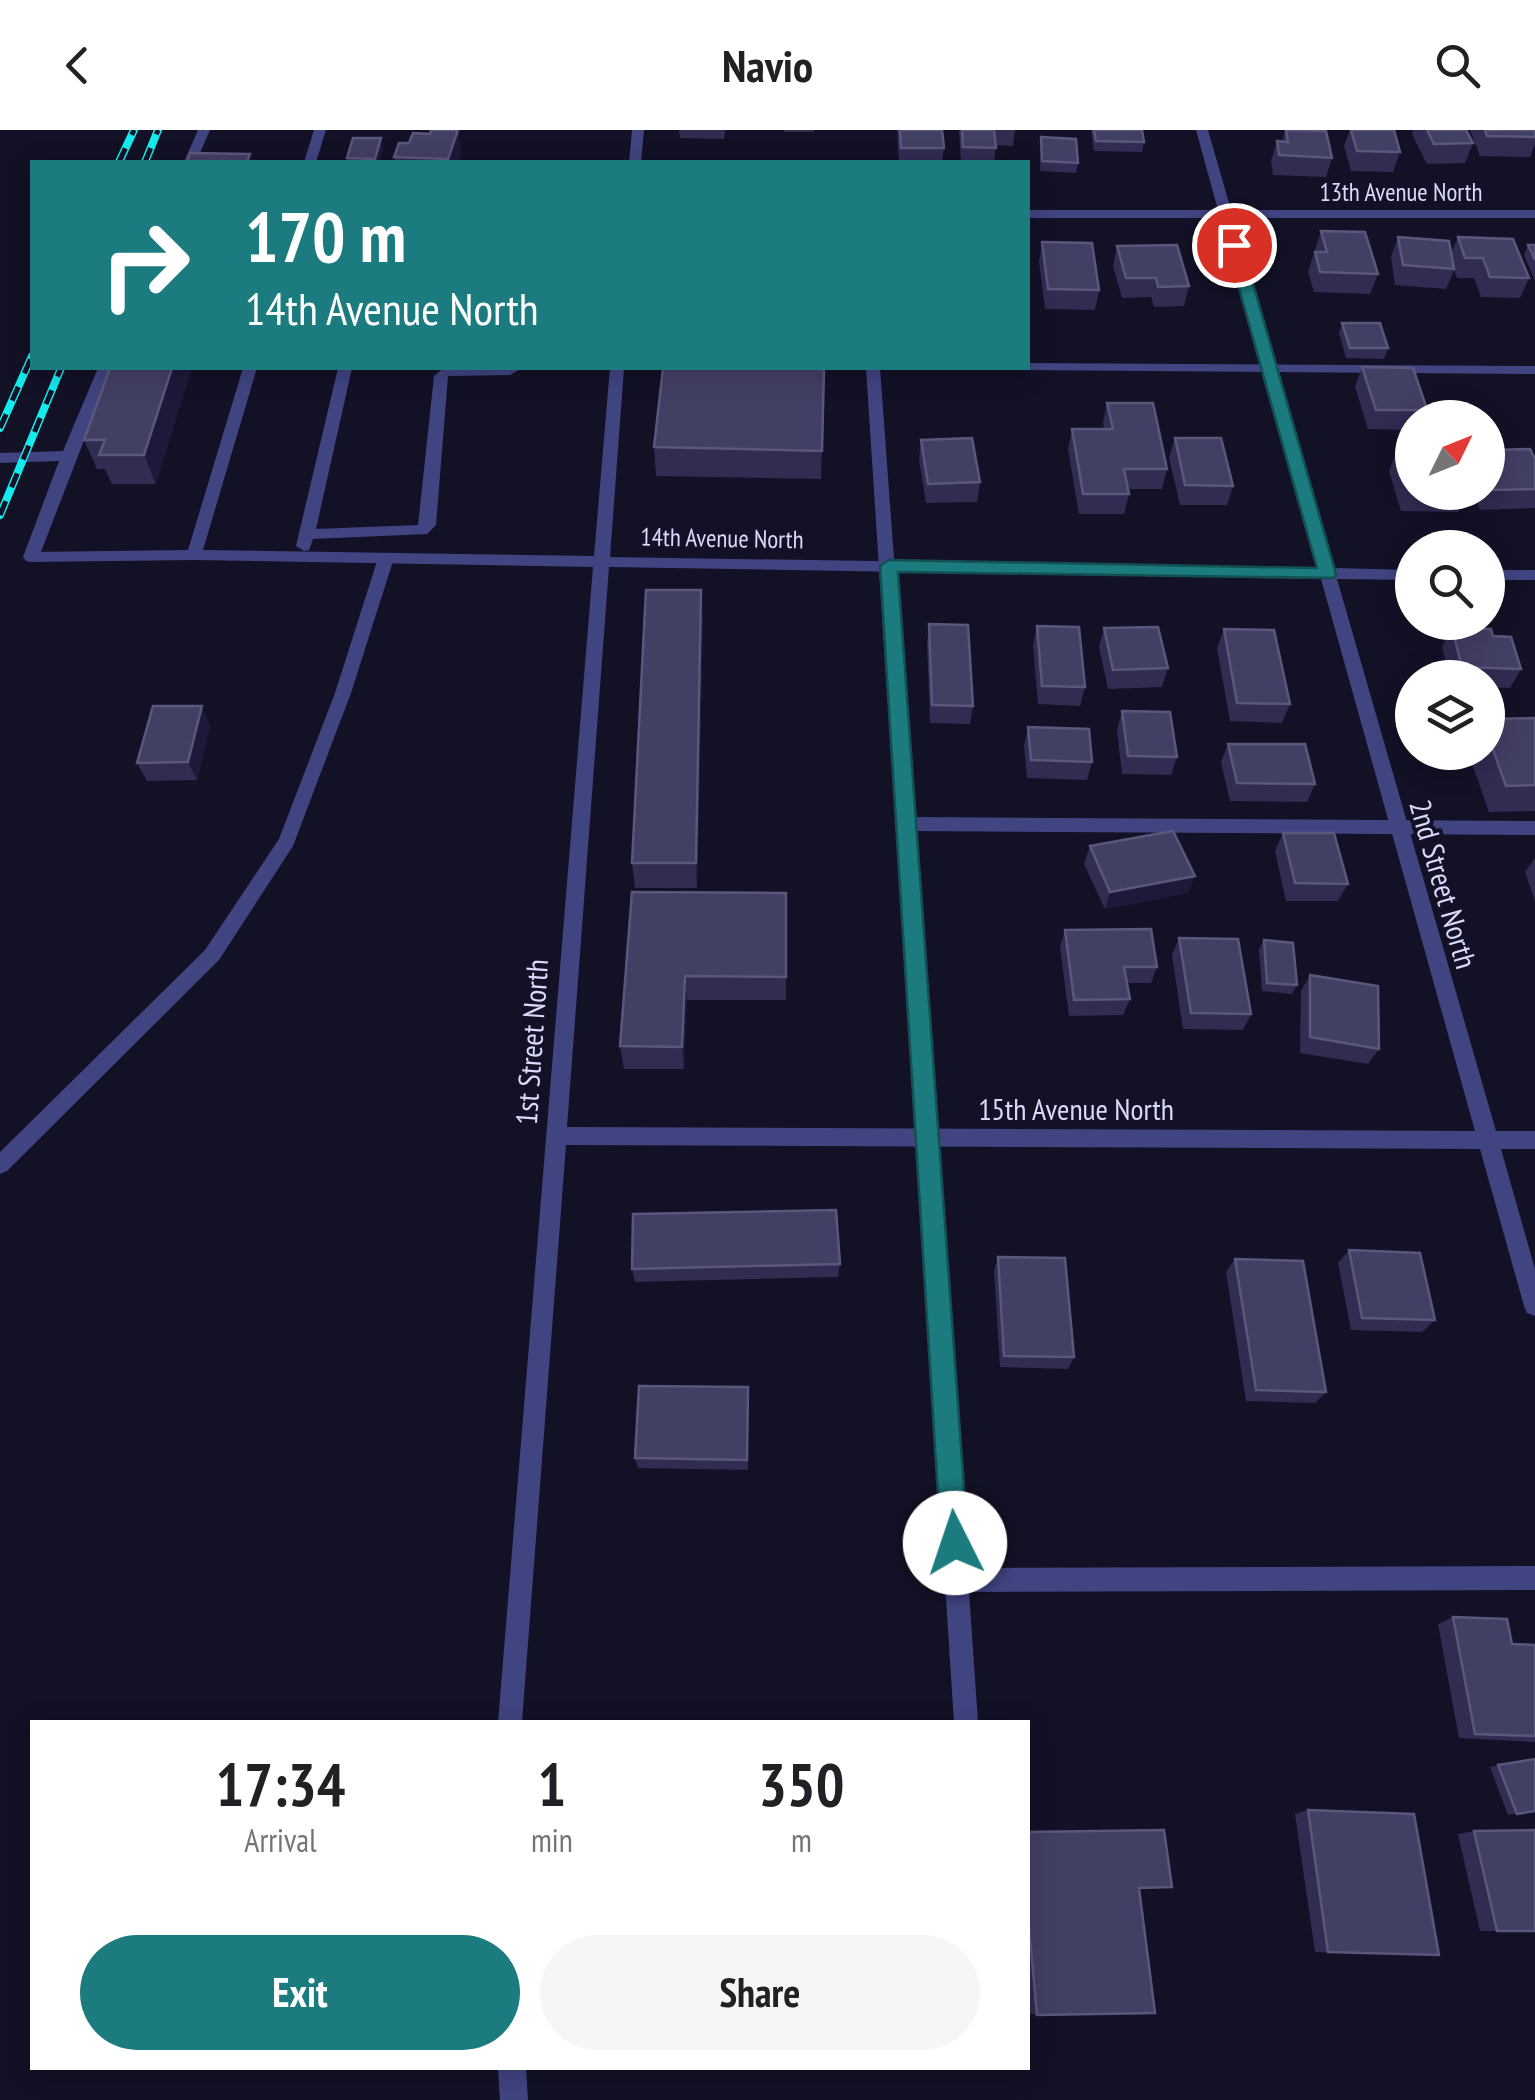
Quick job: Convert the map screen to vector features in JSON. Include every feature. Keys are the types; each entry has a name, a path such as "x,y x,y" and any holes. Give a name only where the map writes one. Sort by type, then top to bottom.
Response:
{"street":[{"path":"191,160 204,130"},
{"path":"311,160 320,130"},
{"path":"635,160 638,130"},
{"name":"2nd Street North","path":"1202,130 1535,1306"},
{"name":"13th Avenue North","path":"1030,214 1535,214"},
{"path":"1030,367 1535,370"},
{"path":"0,458 68,456 104,370"},
{"path":"194,555 249,370"},
{"path":"301,556 345,370"},
{"path":"306,534 422,530 428,526 441,376 444,372 512,370"},
{"name":"1st Street North","path":"510,1720 617,370"},
{"path":"873,370 966,1720"},
{"name":"14th Avenue North","path":"68,456 32,556 301,556 1395,574"},
{"path":"0,1165 212,955 287,841 343,693 386,558"},
{"path":"1505,575 1535,575"},
{"path":"906,824 1535,828"},
{"name":"15th Avenue North","path":"556,1136 1535,1140"},
{"path":"957,1580 1535,1578"},
{"path":"512,2070 514,2100"}],"building":[{"path":"431,130 458,130 448,159 394,157 399,143 409,143 413,133 430,134"},
{"path":"900,130 942,130 944,148 901,148"},
{"path":"962,130 994,130 996,148 963,147"},
{"path":"1094,130 1142,130 1144,142 1096,141"},
{"path":"1286,130 1326,131 1332,158 1279,155 1277,141 1288,142"},
{"path":"1351,130 1394,130 1400,152 1357,151"},
{"path":"1427,130 1466,130 1473,143 1434,144"},
{"path":"1485,130 1535,130 1535,137 1487,136"},
{"path":"1041,137 1076,139 1078,163 1042,161"},
{"path":"353,138 381,138 375,159 347,158"},
{"path":"190,153 250,154 248,160 188,160"},
{"path":"1321,231 1365,232 1378,274 1320,272 1315,252 1327,252"},
{"path":"1398,237 1449,241 1454,269 1403,265"},
{"path":"1458,237 1513,239 1529,278 1490,277 1483,258 1465,258"},
{"path":"1042,242 1092,243 1099,290 1048,289"},
{"path":"1177,245 1189,286 1158,287 1156,278 1126,278 1117,246"},
{"path":"1342,323 1380,323 1388,348 1350,348"},
{"path":"1362,367 1413,368 1424,400 1395,400 1395,410 1376,410"},
{"path":"109,370 171,370 144,455 99,455 105,440 84,440"},
{"path":"663,370 824,370 822,451 654,447"},
{"path":"1107,403 1153,403 1167,469 1124,469 1129,494 1083,494 1072,429 1113,429"},
{"path":"972,438 980,482 928,484 921,440"},
{"path":"1175,438 1221,438 1233,486 1185,485"},
{"path":"1530,449 1535,459 1535,489 1505,490 1505,450"},
{"path":"646,590 701,590 696,863 632,863"},
{"path":"929,624 968,625 973,706 932,705"},
{"path":"1037,626 1079,627 1085,687 1042,686"},
{"path":"1158,627 1168,668 1113,670 1104,628"},
{"path":"1224,629 1274,630 1290,704 1237,703"},
{"path":"1511,637 1521,669 1505,668 1505,660 1460,660 1455,640"},
{"path":"153,706 202,706 188,762 137,763"},
{"path":"1122,711 1170,712 1177,757 1128,756"},
{"path":"1535,718 1535,785 1506,786 1500,770 1505,770 1505,719"},
{"path":"1028,727 1089,729 1092,762 1031,760"},
{"path":"1228,744 1305,744 1315,784 1237,783"},
{"path":"1173,831 1195,876 1110,892 1090,846"},
{"path":"1283,833 1334,833 1348,884 1295,883"},
{"path":"632,892 786,893 786,977 685,976 682,1047 620,1046"},
{"path":"1151,929 1157,967 1124,967 1130,999 1074,1000 1065,930"},
{"path":"1179,938 1238,939 1251,1014 1191,1013"},
{"path":"1264,940 1293,943 1297,985 1267,983"},
{"path":"1310,975 1378,986 1379,1049 1310,1037"},
{"path":"836,1210 840,1264 632,1269 633,1214"},
{"path":"1349,1250 1420,1253 1435,1320 1362,1318"},
{"path":"998,1257 1065,1258 1074,1357 1004,1356"},
{"path":"1235,1259 1303,1261 1326,1392 1256,1390"},
{"path":"639,1386 748,1387 747,1460 635,1458"},
{"path":"1453,1617 1507,1619 1512,1644 1535,1645 1535,1736 1475,1734"},
{"path":"1535,1759 1535,1811 1517,1814 1498,1765"},
{"path":"1308,1810 1414,1814 1439,1955 1328,1952"},
{"path":"1164,1830 1172,1887 1139,1888 1155,2013 1037,2015 1030,1938 1030,1832"},
{"path":"1535,1830 1535,1931 1497,1931 1474,1831"}],"railway":[{"path":"120,160 134,130"},
{"path":"146,160 158,130"},
{"path":"0,428 30,360"},
{"path":"0,515 60,370"}],"route":[{"path":"955,1543 889,566 1327,574 1234,245"}]}
